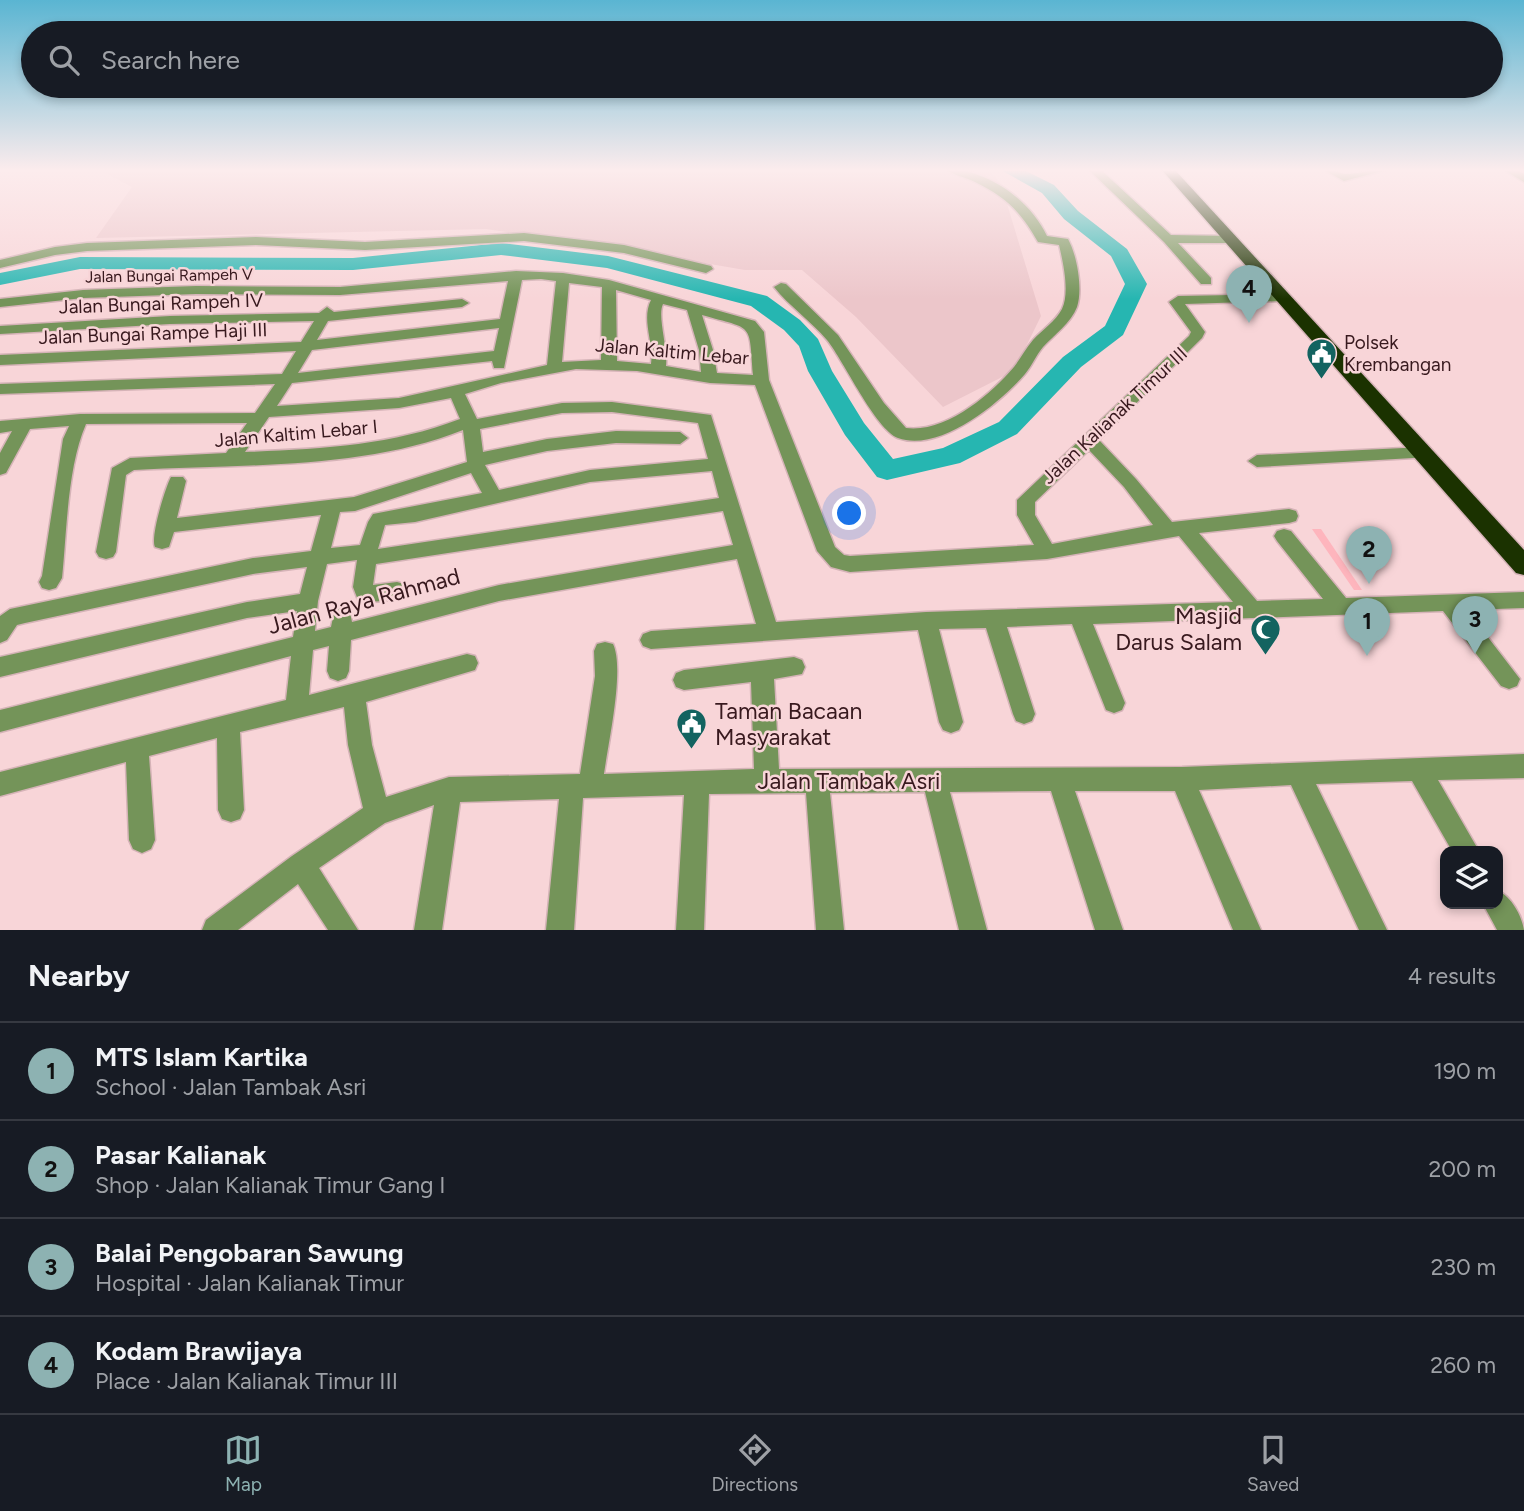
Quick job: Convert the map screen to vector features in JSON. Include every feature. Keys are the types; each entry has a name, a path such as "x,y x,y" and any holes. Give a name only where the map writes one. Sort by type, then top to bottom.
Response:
{"highway":[{"path":"1206,212 1524,566"}],"street":[{"path":"781,287 833,338 878,407 901,433 918,435 969,416 1021,369 1034,349 1070,308 1074,290 1064,242 1042,239 1040,228 1023,212"},
{"path":"1140,212 1206,281"},
{"path":"0,264 55,251 100,246 256,241 352,246 524,237 624,249 706,270"},
{"path":"1168,239 1230,239"},
{"path":"498,379 516,275"},
{"name":"Jalan Bungai Rampeh V","path":"0,303 96,293 340,290 516,275 563,277 609,285 756,327 761,380"},
{"path":"554,368 563,277"},
{"path":"459,331 464,279"},
{"path":"609,285 609,364"},
{"path":"230,461 287,379 340,290"},
{"name":"Jalan Kalianak Timur III","path":"1047,552 1026,515 1026,500 1195,338 1198,332 1176,302 1283,297"},
{"path":"657,299 652,311 660,350 658,368"},
{"name":"Jalan Bungai Rampeh IV","path":"0,330 128,322 324,317 462,303"},
{"path":"693,308 706,350 710,378"},
{"name":"Jalan Bungai Rampe Haji III","path":"0,360 307,346 459,331 507,323"},
{"path":"0,388 287,379 501,355"},
{"name":"Jalan Kaltim Lebar","path":"0,427 80,419 261,415 399,403 456,392 498,379 583,364 658,368 710,378 761,380"},
{"path":"761,380 827,551 838,562 850,564 1047,552 1175,529 1289,516"},
{"path":"456,392 470,423 475,463 493,496"},
{"name":"Jalan Kaltim Lebar I","path":"106,552 118,472 130,464 348,453 426,439 470,423 562,408 612,407 705,419 719,464"},
{"path":"49,582 59,537 71,439 80,419"},
{"path":"0,469 25,423"},
{"path":"177,481 163,534 355,504 475,463 547,445 616,437 680,438"},
{"path":"1088,439 1252,611"},
{"path":"1257,461 1424,453"},
{"path":"397,590 365,594 363,587 367,554 380,519 415,515 590,476 719,464 768,630"},
{"path":"0,634 10,618 253,566 317,557 367,554 731,503"},
{"path":"296,708 308,601 317,557 332,508"},
{"path":"1284,536 1341,606"},
{"name":"Jalan Raya Rahmad","path":"0,721 305,643 342,624 499,593 745,550"},
{"path":"651,640 926,621 1524,600"},
{"path":"0,667 247,610 308,601"},
{"path":"1447,601 1509,679"},
{"path":"1079,615 1114,703"},
{"path":"994,618 1024,714"},
{"path":"926,621 951,722"},
{"path":"338,671 342,624"},
{"path":"560,930 581,787 606,676 605,651"},
{"path":"0,784 228,724 354,695 467,663"},
{"path":"684,680 720,678 761,669 794,667"},
{"path":"761,669 767,781"},
{"path":"354,695 360,745 377,813"},
{"path":"228,724 230,810"},
{"path":"137,750 142,840"},
{"name":"Jalan Tambak Asri","path":"216,930 377,813 425,794 449,789 767,781 1182,779 1524,766"},
{"path":"1419,771 1463,846"},
{"path":"1298,773 1373,930"},
{"path":"1059,779 1109,930"},
{"path":"1182,779 1247,930"},
{"path":"817,781 830,930"},
{"path":"936,781 973,930"},
{"path":"690,930 697,784"},
{"path":"428,930 449,789"},
{"path":"301,866 344,930"},
{"path":"1500,909 1512,930"}],"shaded area":[{"path":"114,212 1010,212 1041,316 1014,371 943,407 856,317 802,270 745,270 486,229 96,238"},
{"path":"1312,529 1321,529 1362,590 1354,590"}],"waterway":[{"path":"0,279 80,263 353,264 501,249 608,262 759,301 792,325 810,344 820,371 854,429 887,470 950,456 1008,428 1072,362 1115,330 1136,284 1120,253 1069,212"}],"place":[{"name":"Kodam Brawijaya","path":"1249,323"},
{"name":"Polsek Krembangan","path":"1321,380"},
{"name":"Pasar Kalianak","path":"1369,584"},
{"name":"Balai Pengobaran Sawung","path":"1475,654"},
{"name":"Masjid Darus Salam","path":"1265,656"},
{"name":"MTS Islam Kartika","path":"1367,656"},
{"name":"Taman Bacaan Masyarakat","path":"692,751"}]}
